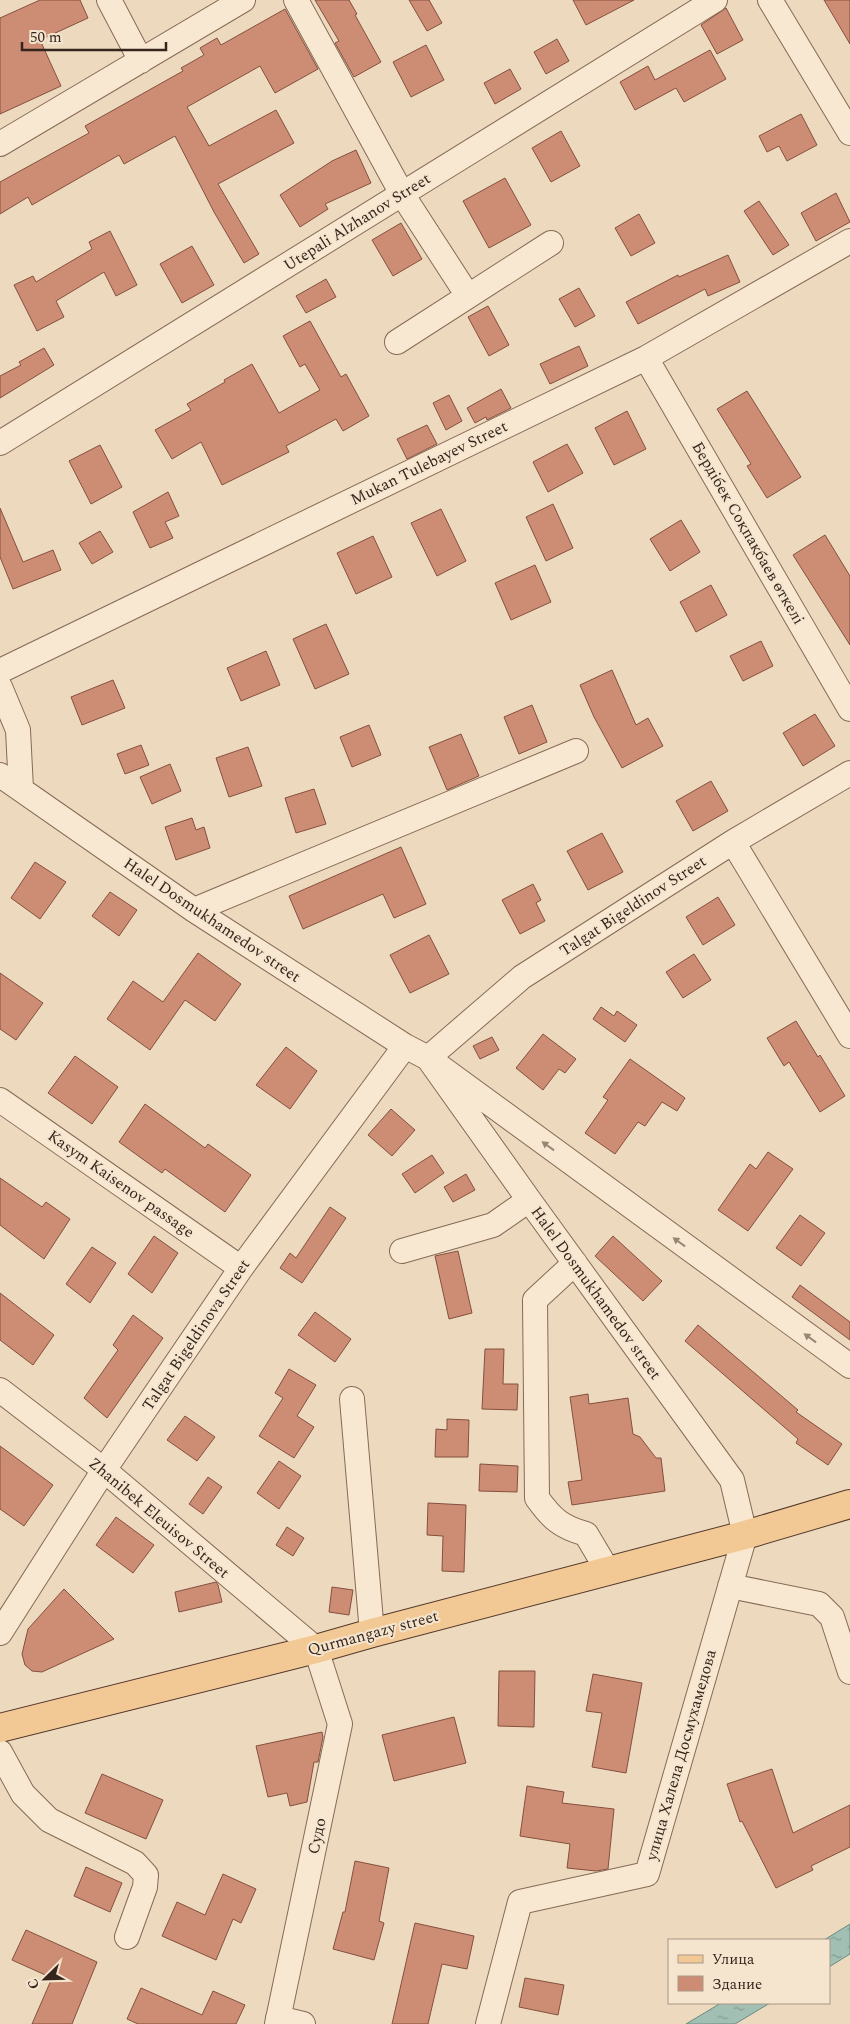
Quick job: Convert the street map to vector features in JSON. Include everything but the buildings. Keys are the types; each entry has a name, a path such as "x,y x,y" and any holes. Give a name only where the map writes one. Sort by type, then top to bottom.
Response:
{"main road":[{"name":"Qurmangazy street","path":"0,1728 316,1650 372,1633 745,1535 850,1504"}],"street":[{"path":"109,0 141,60"},
{"path":"0,144 243,0"},
{"path":"296,0 402,194 468,296"},
{"name":"Utepali Alzhanov Street","path":"0,443 715,0"},
{"path":"770,0 850,133"},
{"name":"Mukan Tulebayev Street","path":"0,671 646,358 850,241"},
{"path":"397,342 551,243"},
{"name":"Бердібек Соқпақбаев өткелі","path":"646,358 850,709"},
{"path":"0,687 18,730 20,789"},
{"path":"194,910 576,751"},
{"name":"Talgat Bigeldinov Street","path":"428,1058 522,977 733,842 850,773"},
{"name":"Halel Dosmukhamedov street","path":"0,775 194,910 404,1046 428,1058 846,1356"},
{"path":"733,842 850,1036"},
{"name":"Talgat Bigeldinova Street","path":"0,1634 104,1470 241,1268 404,1046"},
{"name":"Halel Dosmukhamedov street","path":"428,1058 528,1200 732,1480 745,1535"},
{"name":"Kasym Kaisenov passage","path":"0,1100 241,1268"},
{"path":"402,1251 493,1225 528,1200"},
{"path":"575,1263 535,1300 537,1498 549,1515 567,1529 586,1534 608,1571"},
{"name":"Zhanibek Eleuisov Street","path":"0,1390 104,1470 316,1650"},
{"path":"352,1399 372,1633"},
{"name":"улица Халела Досмухамедова","path":"488,2024 520,1902 647,1874 745,1535"},
{"path":"730,1586 819,1604 832,1617 850,1672"},
{"name":"Судо","path":"278,2021 340,1724 316,1650"},
{"path":"0,1752 23,1794 49,1820 135,1863 146,1875 145,1888 127,1937"},
{"path":"278,2021 303,2024"}],"water":[{"path":"850,1924 850,1954 830,1966 830,1939 826,1939"},
{"path":"719,2004 768,2004 735,2024 686,2024"}]}
